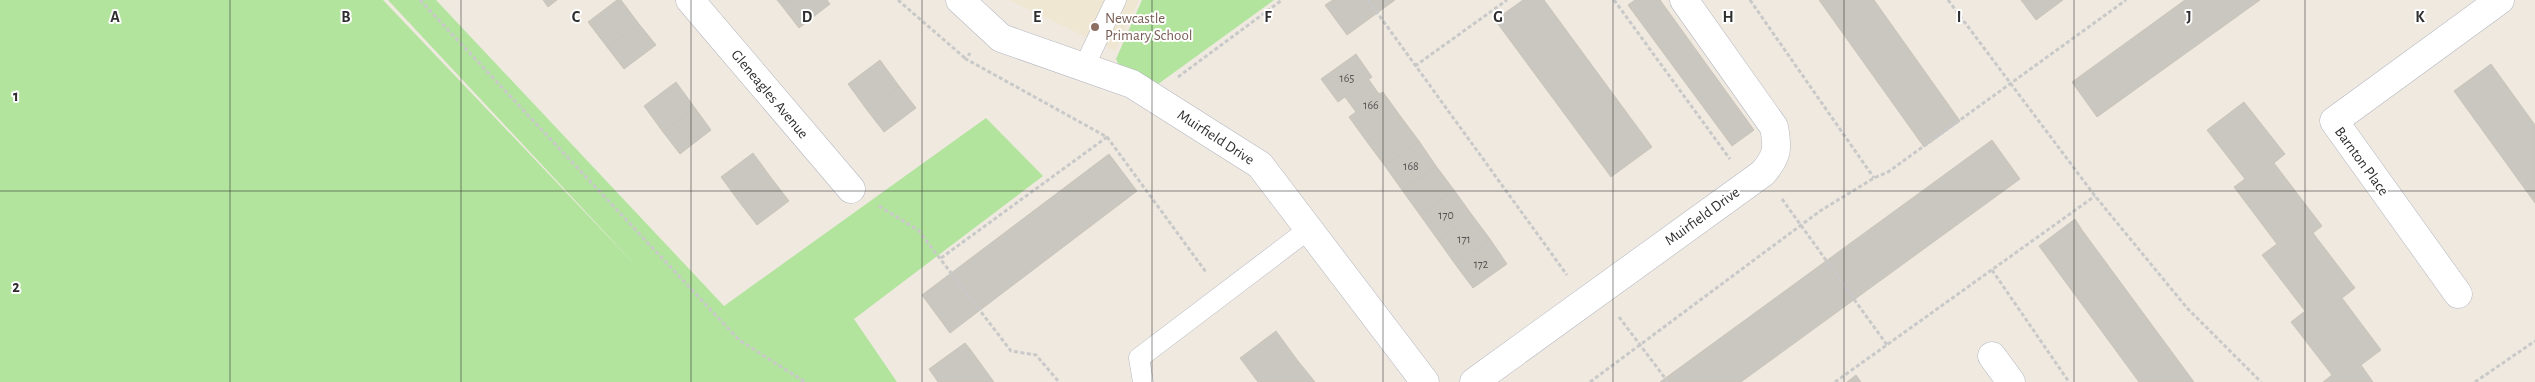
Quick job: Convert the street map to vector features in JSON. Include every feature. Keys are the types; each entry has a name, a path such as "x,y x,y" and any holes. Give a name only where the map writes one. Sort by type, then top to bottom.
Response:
{"street":[{"name":"Gleneagles Avenue","path":"690,0 851,189"},
{"name":"Muirfield Drive","path":"960,0 1000,38 1132,84 1260,166 1425,382"},
{"name":"Muirfield Drive","path":"1474,382 1755,178 1774,159 1778,145 1774,127 1684,0"},
{"name":"Barnton Place","path":"2458,294 2334,121 2500,0"},
{"path":"1992,356 2011,382"}],"lane":[{"path":"1084,67 1116,0"},
{"path":"1143,382 1139,358 1309,230"}],"path":[{"path":"420,0 739,340 805,382"},
{"path":"898,0 966,59 1107,138 1223,294"},
{"path":"1152,96 1282,0"},
{"path":"1368,0 1416,66 1592,296 1640,345 1668,382"},
{"path":"1416,66 1507,0"},
{"path":"1614,0 1755,178 1801,226 1887,345"},
{"path":"1750,0 1874,178"},
{"path":"1948,0 2095,196 2187,308 2261,382"},
{"path":"1590,382 1801,226 1874,178 1888,172 2126,0"},
{"path":"966,59 987,26"},
{"path":"941,258 1107,138"},
{"path":"851,189 918,230 1011,351 1036,356 1058,382"},
{"path":"1834,382 2095,196"},
{"path":"1992,270 2069,382"},
{"path":"2475,382 2535,341"}],"shaded area":[{"name":"Newcastle Primary School","path":"1009,0 1139,0 1115,51"}],"green space":[{"path":"0,0 383,0 639,269 388,0 436,0 724,306 986,118 1043,176 854,319 897,382 0,382"},
{"path":"1142,0 1274,0 1154,87 1122,72 1116,59"}],"building":[{"path":"543,0 557,0 548,7"},
{"path":"617,0 621,0 639,24 607,47 588,22"},
{"path":"777,0 790,0 782,6"},
{"path":"790,0 827,0 830,4 799,28 782,6"},
{"path":"1333,0 1395,0 1347,35 1325,5"},
{"path":"1523,0 1544,0 1652,147 1611,177 1495,20"},
{"path":"1635,0 1660,0 1754,130 1732,146 1628,5"},
{"path":"1819,0 1874,0 1960,121 1924,147"},
{"path":"2021,0 2063,0 2036,20"},
{"path":"2185,0 2260,0 2097,117 2072,82"},
{"path":"639,24 656,45 624,69 607,47"},
{"path":"1356,54 1372,77 1338,102 1321,79"},
{"path":"880,60 899,86 867,110 848,84"},
{"path":"2491,64 2535,125 2535,203 2454,91"},
{"path":"1369,80 1379,94 1383,92 1401,117 1367,142 1349,117 1356,112 1345,97"},
{"path":"676,82 695,108 663,132 644,106"},
{"path":"899,86 916,108 884,132 867,110"},
{"path":"2244,102 2285,154 2274,163 2322,226 2313,233 2355,288 2342,298 2381,350 2361,365 2373,382 2323,382 2332,375 2291,322 2305,311 2262,255 2277,244 2234,187 2245,179 2207,130"},
{"path":"695,108 711,130 680,154 663,132"},
{"path":"1401,117 1419,141 1385,166 1367,142"},
{"path":"1992,140 2020,179 1741,382 1660,382"},
{"path":"1419,141 1436,166 1402,190 1385,166"},
{"path":"753,153 772,179 740,203 721,177"},
{"path":"1109,154 1137,191 950,333 922,295"},
{"path":"1436,166 1454,190 1420,215 1402,190"},
{"path":"772,179 789,201 757,225 740,203"},
{"path":"1454,190 1472,215 1438,240 1420,215"},
{"path":"1472,215 1490,239 1455,264 1438,240"},
{"path":"2075,219 2194,382 2139,382 2039,246"},
{"path":"1490,239 1507,264 1473,288 1455,264"},
{"path":"1276,331 1315,382 1258,382 1240,358"},
{"path":"965,343 994,382 938,382 929,369"},
{"path":"1856,375 1861,382 1847,382"}],"place":[{"name":"Newcastle Primary School","path":"1095,27"}]}
